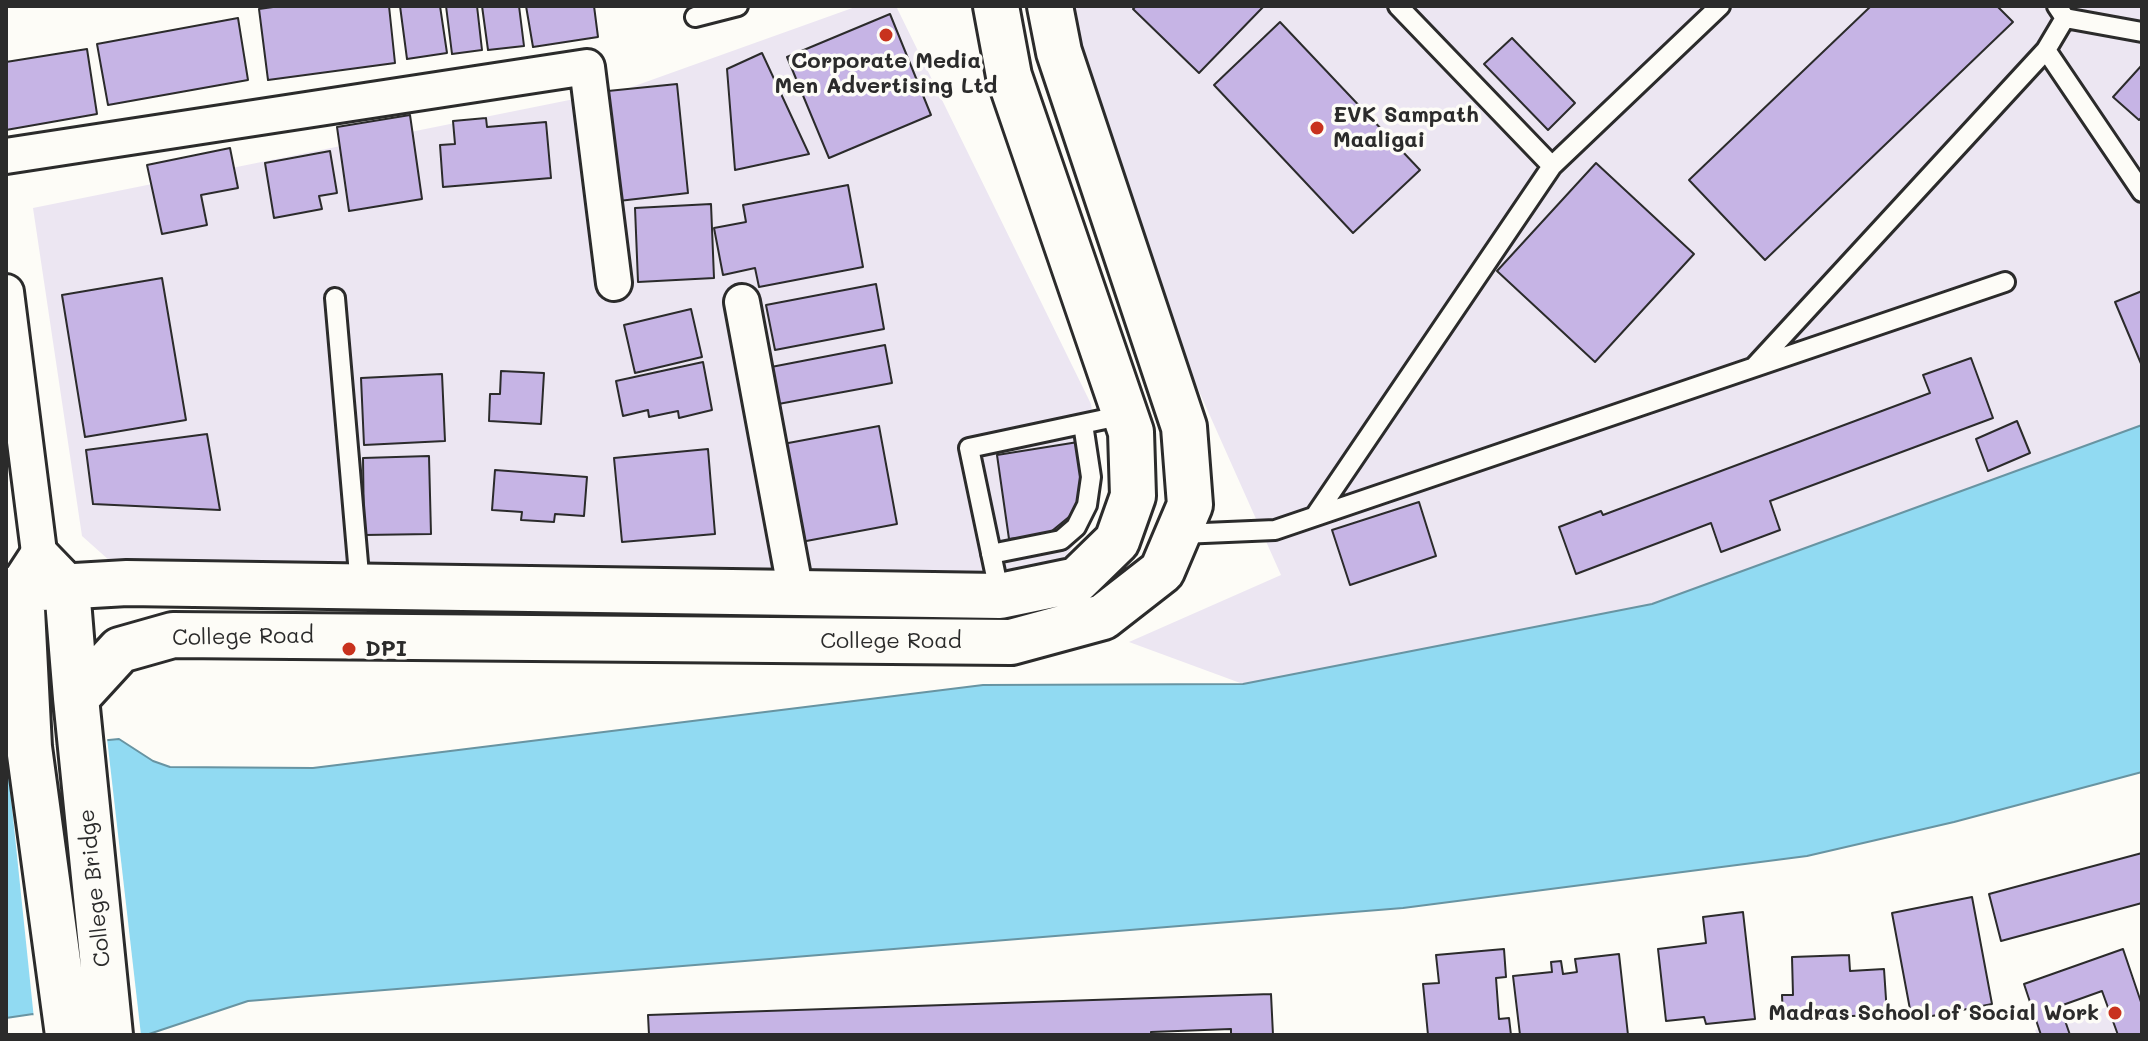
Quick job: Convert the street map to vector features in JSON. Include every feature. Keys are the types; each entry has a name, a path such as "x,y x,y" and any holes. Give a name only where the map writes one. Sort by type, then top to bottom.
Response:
{"main road":[{"name":"College Road","path":"34,582 1000,596 1077,580 1117,541 1133,496 1131,432 1104,420 1009,76 996,6"},
{"name":"College Road","path":"76,698 120,650 173,635 1011,642 1103,617 1162,571 1178,534 1190,505 1184,427 1059,52 1050,6"},
{"name":"College Bridge","path":"34,582 17,685 29,747 68,1035"},
{"path":"34,582 76,698"},
{"name":"College Bridge","path":"76,698 110,1035"}],"street":[{"path":"6,156 587,67 614,283"},
{"path":"6,292 34,582"},
{"path":"742,302 796,593"}],"lane":[{"path":"695,17 738,6"},
{"path":"1398,6 1552,166"},
{"path":"1315,516 1552,166 1720,6"},
{"path":"1752,368 2046,50 2061,12 2142,32"},
{"path":"2046,50 2142,192"},
{"path":"1178,534 1275,530 2005,282"},
{"path":"335,298 360,586"},
{"path":"991,554 1061,540 1076,527 1087,505 1104,420 969,448 991,554 1000,596"}],"shaded area":[{"path":"858,6 896,6 1091,404 1099,467 1093,518 1064,559 1023,579 110,561 82,536 33,208 629,88"},
{"path":"1048,6 2142,6 2142,425 1652,604 1243,684 1129,642 1281,575 1054,66"},
{"name":"Madras School of Social Work","path":"2142,996 2142,1035 2037,1035 2035,1030"}],"water":[{"path":"2142,425 2142,772 1954,822 1807,856 1403,908 248,1001 146,1035 130,1035 33,1014 6,1018 6,750 119,739 153,761 170,767 313,768 983,685 1243,684 1652,604"}],"pier":[{"path":"107,738 141,1035 106,1035 34,1019 6,750"}],"building":[{"path":"280,6 389,6 395,63 268,80 259,9"},
{"path":"400,6 440,6 447,53 407,59"},
{"path":"446,6 477,6 482,50 452,54"},
{"path":"482,6 519,6 524,46 488,50"},
{"path":"526,6 594,6 598,37 533,47"},
{"path":"1136,6 1264,6 1199,73 1133,9"},
{"path":"1871,6 1997,6 2013,22 1765,260 1689,180"},
{"path":"890,14 931,115 829,158 787,57"},
{"path":"238,18 248,80 108,105 97,44"},
{"name":"EVK Sampath Maaligai","path":"1280,22 1420,170 1353,233 1214,85"},
{"path":"1512,38 1575,103 1548,130 1484,64"},
{"path":"87,49 97,114 6,130 6,62"},
{"path":"762,53 809,154 735,170 727,69"},
{"path":"2142,65 2142,117 2139,120 2113,97"},
{"path":"677,84 688,193 610,202 598,92"},
{"path":"410,115 422,199 349,211 337,127"},
{"path":"486,118 487,127 546,122 551,178 443,187 440,145 455,144 453,121"},
{"path":"230,148 238,188 201,195 207,225 162,234 147,165"},
{"path":"330,151 337,193 319,196 322,209 274,218 265,163"},
{"path":"1596,163 1694,254 1595,362 1497,271"},
{"path":"848,185 863,267 759,287 755,268 723,275 714,228 746,222 743,205"},
{"path":"711,204 714,278 638,282 635,208"},
{"path":"162,278 186,420 85,437 62,295"},
{"path":"876,284 884,329 775,350 766,305"},
{"path":"2142,291 2142,366 2115,302"},
{"path":"691,309 702,357 635,373 624,325"},
{"path":"885,345 892,383 773,405 766,368"},
{"path":"1971,358 1993,418 1770,501 1780,530 1721,552 1711,523 1576,574 1559,527 1601,511 1603,515 1930,393 1923,375"},
{"path":"703,362 712,410 679,418 678,411 649,417 648,410 623,416 616,381"},
{"path":"501,371 544,373 541,424 489,421 490,394 500,394"},
{"path":"442,374 445,441 364,445 361,378"},
{"path":"2017,421 2030,453 1988,471 1976,439"},
{"path":"879,426 897,524 801,542 783,444"},
{"path":"207,434 220,510 93,504 86,450"},
{"path":"1078,442 1088,475 1081,507 1047,535 1009,539 997,455"},
{"path":"708,449 715,534 622,542 614,458"},
{"path":"429,456 431,534 364,535 363,458"},
{"path":"495,470 587,477 584,516 555,514 554,522 521,520 522,512 492,510"},
{"path":"1419,502 1436,556 1350,585 1332,530"},
{"path":"2142,853 2142,903 2001,941 1989,894"},
{"path":"1972,897 1992,1004 1912,1020 1892,913"},
{"path":"1743,912 1755,1019 1706,1024 1704,1017 1666,1021 1658,949 1706,943 1703,917"},
{"path":"1504,949 1506,977 1496,978 1499,1019 1509,1018 1511,1035 1428,1035 1423,984 1439,983 1436,955"},
{"path":"2123,949 2142,1005 2142,1035 2118,1035 2102,991 2060,1006 2070,1035 2041,1035 2024,984"},
{"path":"1619,954 1628,1035 1520,1035 1513,976 1552,972 1551,962 1561,961 1563,974 1577,972 1575,959"},
{"path":"1849,955 1850,971 1884,969 1887,1014 1783,1020 1782,995 1793,995 1792,957"},
{"path":"1271,994 1273,1035 1231,1035 1231,1029 1151,1032 1151,1035 649,1035 648,1015"}],"place":[{"name":"Corporate Media Men Advertising Ltd","path":"886,35"},
{"name":"EVK Sampath Maaligai","path":"1317,128"},
{"name":"DPI","path":"349,649"},
{"name":"Madras School of Social Work","path":"2115,1013"}]}
